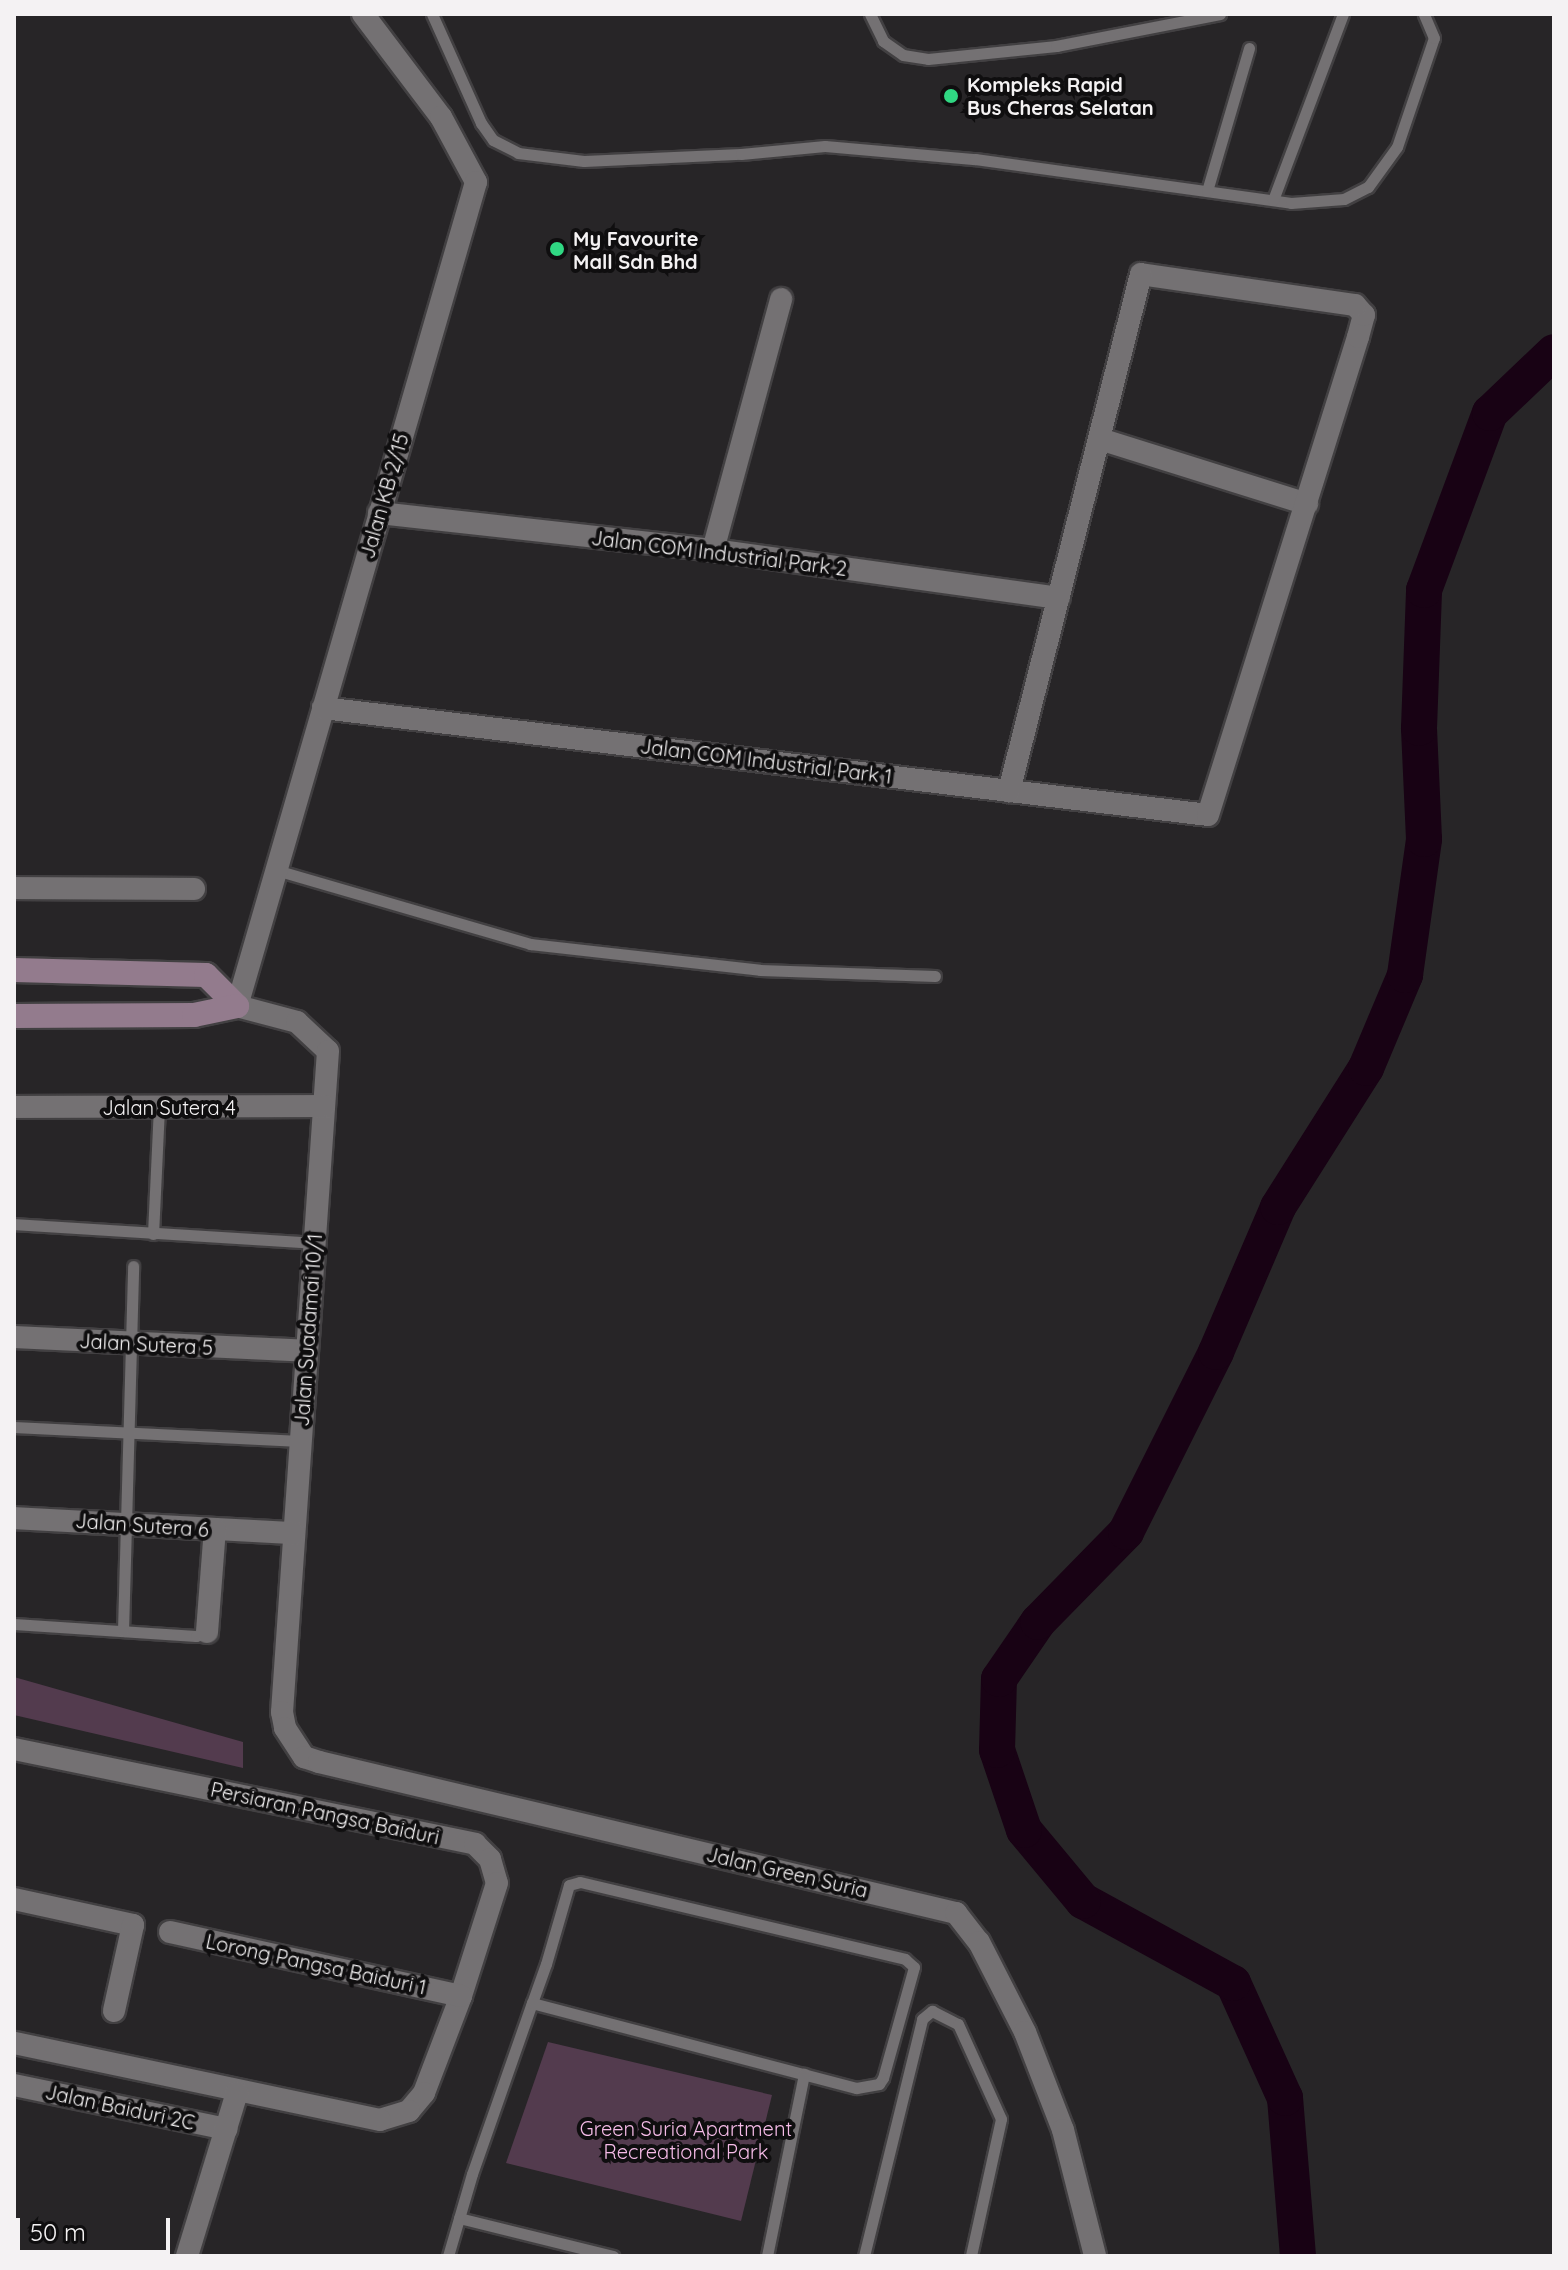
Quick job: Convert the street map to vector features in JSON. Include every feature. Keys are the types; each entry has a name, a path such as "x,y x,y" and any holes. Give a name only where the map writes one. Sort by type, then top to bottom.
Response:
{"street":[{"name":"Jalan KB 2/15","path":"237,1006 476,182 441,117 363,14"},
{"path":"1009,791 1141,274 1355,305 1364,315 1307,504 1100,439"},
{"path":"713,550 781,299"},
{"name":"Jalan COM Industrial Park 1","path":"323,708 1208,815 1307,504"},
{"name":"Jalan COM Industrial Park 2","path":"379,513 713,550 1059,598"},
{"path":"14,888 194,889"},
{"path":"14,970 206,975 237,1006"},
{"name":"Jalan Suadamai 10/1","path":"14,1016 194,1015 237,1006 297,1022 328,1051 282,1712"},
{"name":"Jalan Sutera 4","path":"14,1107 324,1106"},
{"name":"Jalan Sutera 5","path":"14,1337 306,1351"},
{"name":"Jalan Sutera 6","path":"14,1518 294,1533"},
{"path":"207,1632 215,1529"},
{"name":"Jalan Green Suria","path":"282,1712 285,1728 304,1757 319,1762 956,1913 979,1942 1025,2032 1063,2130 1095,2256"},
{"name":"Persiaran Pangsa Baiduri","path":"14,1749 475,1844 490,1859 497,1883 461,1996 424,2093 409,2111 380,2120 237,2092"},
{"path":"14,1899 133,1925 114,2011"},
{"name":"Lorong Pangsa Baiduri 1","path":"170,1932 461,1996"},
{"path":"14,2043 237,2092 187,2256"},
{"name":"Jalan Baiduri 2C","path":"14,2085 226,2129"}],"lane":[{"path":"432,14 481,123 493,140 518,153 584,161 741,154 825,146 975,159 1291,203 1344,199 1368,187 1397,147 1434,38 1424,14"},
{"path":"870,14 883,41 903,55 928,59 1056,46 1220,14"},
{"path":"1273,200 1343,14"},
{"path":"1207,191 1249,48"},
{"path":"275,870 530,944 760,970 935,976"},
{"path":"153,1234 159,1107"},
{"path":"14,1224 315,1243"},
{"path":"123,1631 133,1266"},
{"path":"14,1427 300,1441"},
{"path":"14,1624 196,1636 207,1632"},
{"path":"448,2256 569,1885 580,1882 910,1961 914,1967 879,2084 856,2088 532,2003"},
{"path":"864,2256 922,2019 932,2011 958,2024 1001,2119 971,2256"},
{"path":"767,2256 804,2074"},
{"path":"459,2218 613,2256"}],"green space":[{"path":"14,1677 243,1742 243,1768 14,1715"},
{"name":"Green Suria Apartment Recreational Park","path":"548,2042 772,2095 741,2221 506,2163"}],"waterway":[{"path":"1298,2256 1285,2098 1233,1983 1083,1901 1024,1830 997,1750 999,1679 1038,1622 1126,1532 1216,1352 1278,1207 1366,1068 1405,975 1424,839 1419,728 1424,590 1490,413 1554,352"}],"place":[{"name":"Kompleks Rapid Bus Cheras Selatan","path":"951,96"},
{"name":"My Favourite Mall Sdn Bhd","path":"557,249"}]}
